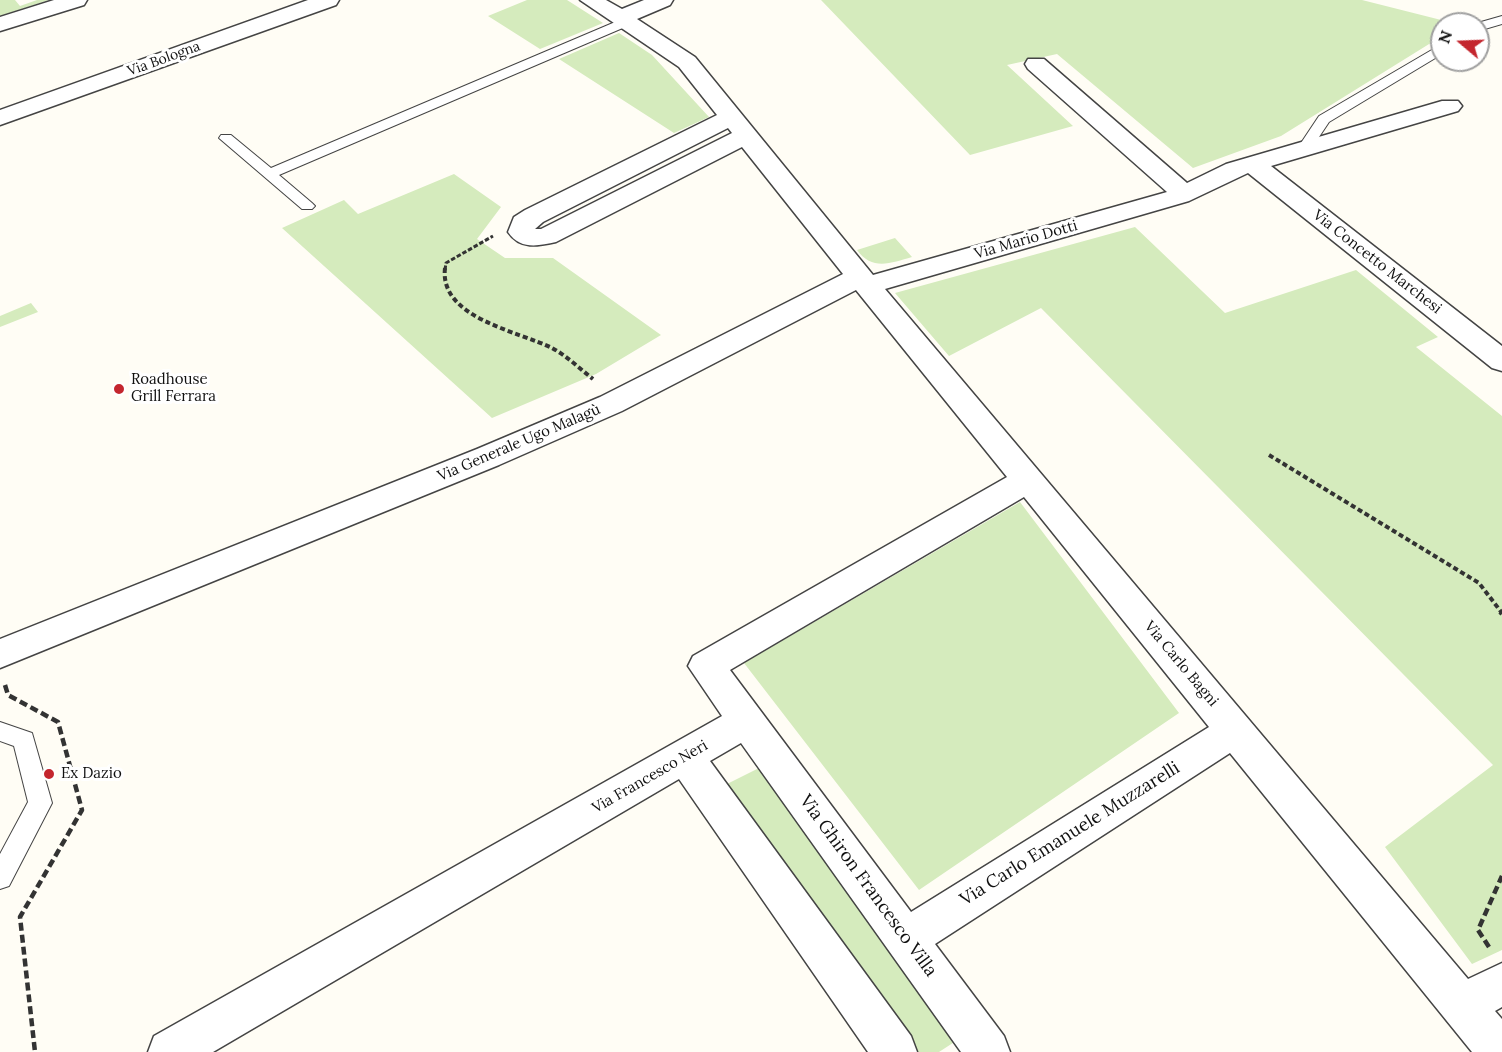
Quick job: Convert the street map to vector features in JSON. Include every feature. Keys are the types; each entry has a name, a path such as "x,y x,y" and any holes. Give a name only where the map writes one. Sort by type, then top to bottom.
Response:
{"street":[{"path":"0,24 76,0"},
{"name":"Via Bologna","path":"0,118 328,0"},
{"path":"591,0 668,47 687,62 863,281"},
{"path":"624,20 662,0"},
{"path":"1036,64 1185,194"},
{"name":"Via Mario Dotti","path":"863,281 1185,194 1221,174 1450,106"},
{"path":"534,216 739,126"},
{"name":"Via Concetto Marchesi","path":"1252,164 1502,361"},
{"name":"Via Generale Ugo Malagù","path":"0,654 488,457 611,404 863,281"},
{"name":"Via Carlo Bagni","path":"863,281 1501,1052"},
{"path":"748,720 706,666 1028,480"},
{"name":"Via Francesco Neri","path":"170,1052 748,720"},
{"name":"Via Ghiron Francesco Villa","path":"748,720 988,1052"},
{"name":"Via Carlo Emanuele Muzzarelli","path":"906,939 1235,730"},
{"path":"685,756 895,1052"},
{"path":"1462,1005 1499,970"}],"lane":[{"path":"269,174 624,20"},
{"path":"1304,149 1324,119 1430,55"},
{"path":"226,138 307,206"},
{"path":"0,731 24,740 40,803 0,878"}],"path":[{"path":"534,216 462,252 446,263 442,273 445,287 457,303 478,319 554,349 593,379 611,404"},
{"path":"1269,455 1479,583 1502,614"},
{"path":"1499,970 1478,930 1502,876"}],"green space":[{"path":"0,0 15,0 20,6 37,0 49,0 0,16"},
{"path":"527,0 567,0 603,23 540,49 488,16"},
{"path":"821,0 1362,0 1430,17 1430,43 1281,136 1193,168 1057,54 1007,65 1073,126 970,155"},
{"path":"619,33 652,55 709,117 674,133 559,59"},
{"path":"454,174 501,207 477,239 505,258 553,258 661,335 596,374 492,418 282,228 344,200 358,214"},
{"path":"1135,227 1225,313 1356,270 1438,337 1416,347 1502,416 1502,950 1472,964 1385,847 1493,765 1041,308 949,356 895,293"},
{"path":"895,238 912,257 882,264 869,261 857,250"},
{"path":"31,303 38,312 0,327 0,316"},
{"path":"1020,502 1179,713 919,890 744,663"},
{"path":"767,764 959,1039 939,1052 902,1052 725,785"}],"place":[{"name":"Roadhouse Grill Ferrara","path":"119,389"},
{"name":"Ex Dazio","path":"49,774"}]}
